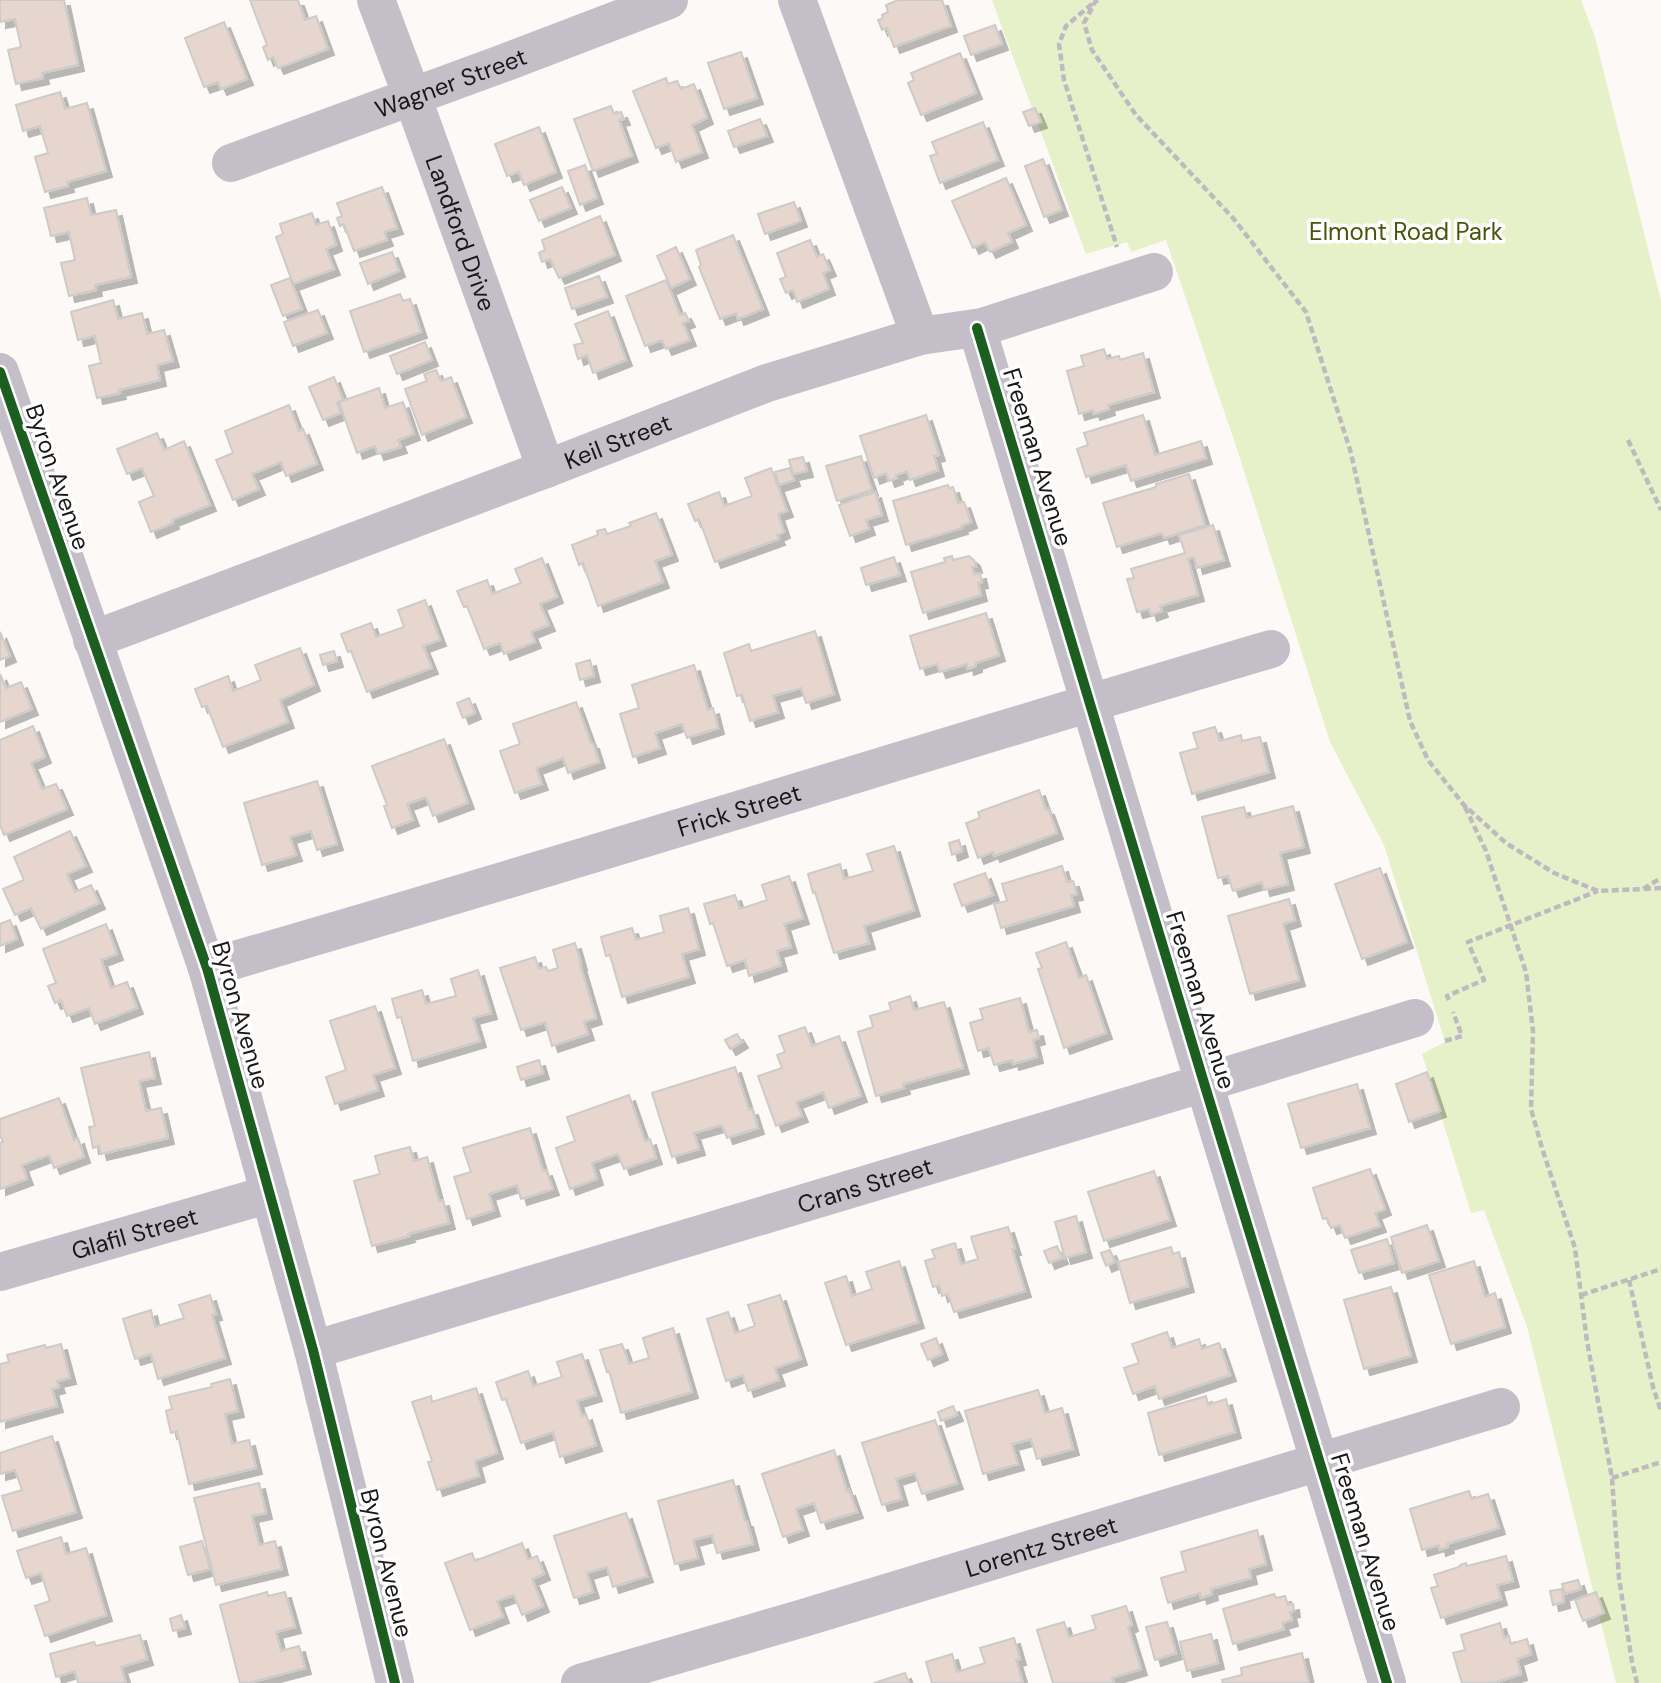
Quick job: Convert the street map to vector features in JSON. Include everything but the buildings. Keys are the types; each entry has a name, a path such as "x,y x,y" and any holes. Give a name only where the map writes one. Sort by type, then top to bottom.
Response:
{"street":[{"name":"Landford Drive","path":"376,0 546,469"},
{"name":"Wagner Street","path":"231,163 669,0"},
{"path":"797,0 920,336"},
{"name":"Keil Street","path":"92,640 767,383 920,336 977,328 1154,272"},
{"name":"Freeman Avenue","path":"977,328 1387,1683"},
{"name":"Byron Avenue","path":"0,372 207,968 313,1350 396,1683"},
{"name":"Frick Street","path":"207,968 1271,649"},
{"name":"Crans Street","path":"313,1350 1204,1083 1427,1031"},
{"name":"Glafil Street","path":"0,1272 270,1194"},
{"name":"Lorentz Street","path":"580,1683 1501,1407"}],"path":[{"path":"1097,1 1066,26 1059,44 1064,80 1118,251"},
{"path":"1097,1 1084,23 1092,50 1099,61 1136,116 1233,218 1306,312 1351,453 1410,722 1427,760 1464,805 1506,844 1554,873 1598,891"},
{"path":"1628,440 1661,510"},
{"path":"1464,805 1486,851 1526,972 1533,1031 1531,1109 1575,1248 1587,1341 1612,1478 1619,1578 1637,1683"},
{"path":"1643,889 1661,878"},
{"path":"1427,1031 1462,1036 1447,996 1484,980 1468,942 1598,891 1661,888"},
{"path":"1581,1295 1661,1269"},
{"path":"1629,1280 1661,1412"},
{"path":"1612,1478 1661,1461"}],"green space":[{"name":"Elmont Road Park","path":"992,0 1581,0 1595,37 1661,301 1661,1683 1616,1683 1527,1327 1484,1210 1471,1213 1422,1054 1445,1042 1384,845 1330,742 1238,452 1166,240 1131,252 1127,242 1086,254"}],"cycle path":[{"path":"977,328 1387,1683"},
{"path":"0,372 207,968 313,1350 395,1683"}]}
